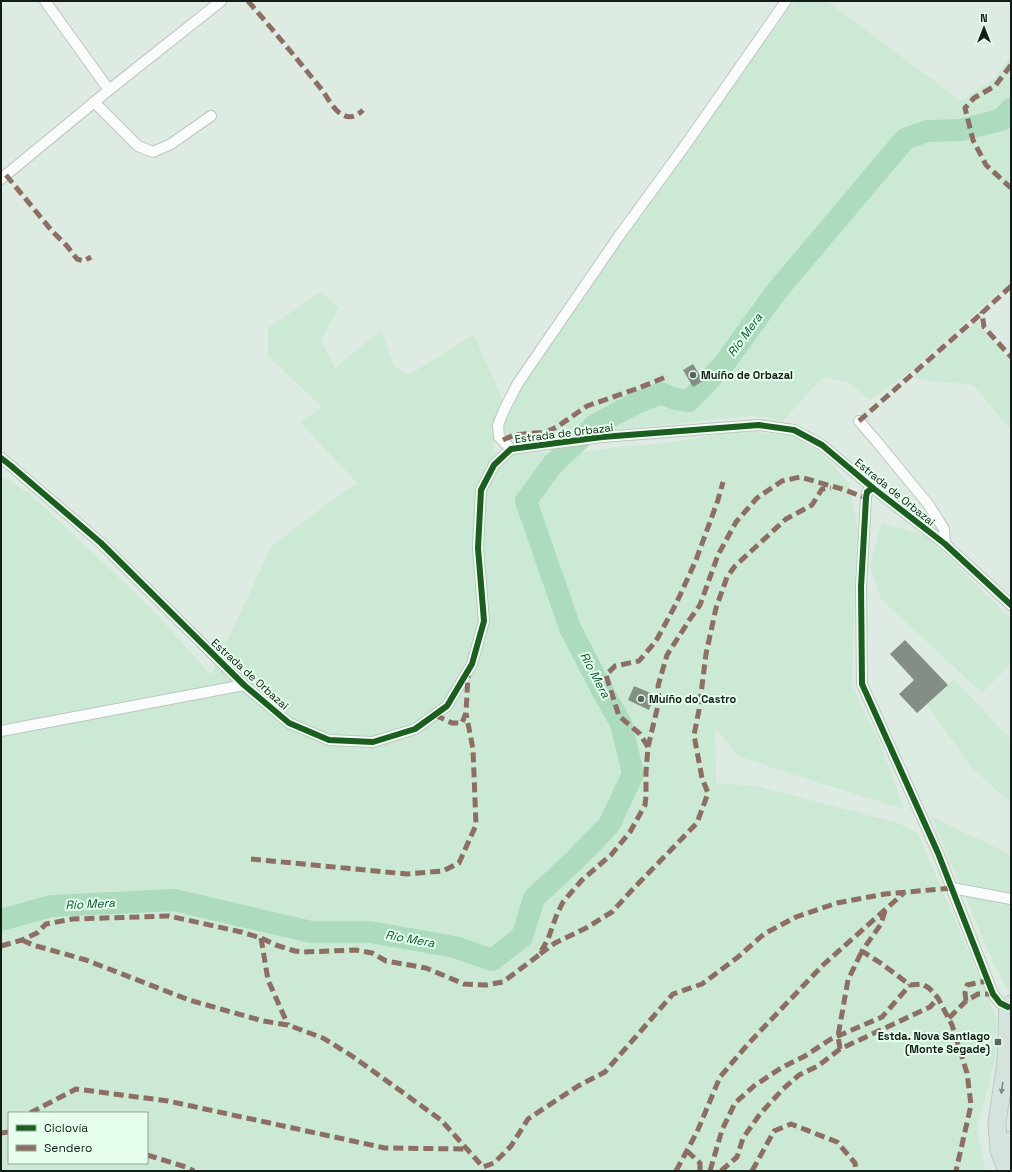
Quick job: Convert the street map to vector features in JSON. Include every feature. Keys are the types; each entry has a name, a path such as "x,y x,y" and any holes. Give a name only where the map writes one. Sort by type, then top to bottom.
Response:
{"highway":[{"path":"1007,1171 999,1150 997,1123 1006,1061 1010,1006"},
{"path":"1007,1171 1011,1140"}],"street":[{"path":"45,1 109,90"},
{"path":"1,179 94,102 221,1"},
{"path":"511,449 499,437 498,425 518,383 619,236 684,147 786,1"},
{"path":"94,102 138,146 153,152 171,144 211,116"},
{"path":"859,421 928,504 944,529 945,544"},
{"name":"Estrada de Orbazai","path":"1,458 10,464 101,543 244,685 289,723 329,740 373,742 415,729 447,706 472,664 484,621 478,548 481,490 494,465 511,449 602,437 759,425 794,430 822,445 873,488 945,544 1011,604"},
{"path":"873,488 867,492 866,498 861,587 862,684 938,852 993,994 1000,1003 1010,1006"},
{"path":"1,730 244,685"},
{"path":"952,888 1011,899"}],"green space":[{"path":"795,1 827,1 961,101 995,78 1011,56 1011,282 907,374 870,400 848,382 823,377 782,422 768,418 750,416 517,440 508,435 504,430 503,421 521,385 587,289 727,93"},
{"path":"321,292 339,308 321,340 335,368 381,330 394,366 408,375 474,335 504,403 492,452 578,453 619,447 659,444 744,431 794,436 823,455 849,483 857,525 852,683 861,706 878,738 904,809 738,756 715,727 716,783 756,786 898,823 918,833 997,1019 995,1059 977,1128 985,1171 1,1171 1,475 31,495 151,608 211,675 272,546 357,483 300,422 322,407 268,356 268,328"},
{"path":"977,321 1011,362 1011,430 973,385 922,380 913,377"},
{"path":"882,523 927,536 1011,619 1011,664 982,693 881,599 870,565"},
{"path":"954,679 1011,740 1011,803 971,767 927,704"},
{"path":"931,816 1011,855 1011,988 1008,990 992,960"}],"building":[{"name":"Muíño de Orbazai","path":"693,364 703,381 693,387 683,370"},
{"path":"905,640 948,685 917,713 899,694 914,680 890,654"},
{"name":"Muíño do Castro","path":"634,686 655,695 649,710 628,700"}],"waterway":[{"name":"Río Mera","path":"1,920 51,906 174,900 311,932 370,932 455,947 492,960 522,937 534,898 575,860 609,825 633,774 621,723 570,628 526,501 553,464 595,425 634,404 661,393 675,399 689,401 724,364 776,292 905,139 927,131 960,130 1001,120 1011,109"}],"marked path":[{"path":"248,1 322,90 337,111 343,115 351,117 363,110"},
{"path":"1011,65 995,86 974,98 965,108 973,140 986,165 1011,188"},
{"path":"6,175 77,259 84,261 91,257"},
{"path":"1011,286 982,313 984,327 1011,357"},
{"path":"859,421 982,313"},
{"path":"503,440 514,435 546,432 557,427 587,406 666,377"},
{"path":"1,946 22,940 37,933 46,924 73,919 169,916 241,932 295,951 356,950 372,953 386,961 426,968 464,984 486,985 503,982 539,955 548,939 563,902 582,880 611,855 630,832 645,805 648,747 659,701 658,686 667,655 700,605 718,555 736,522 757,498 782,481 800,477 842,489 866,498"},
{"path":"648,747 640,734 619,716 606,675 615,666 639,661 656,641 676,604 696,560 723,482"},
{"path":"540,954 555,943 586,928 612,912 697,823 708,793 702,778 694,735 699,710 706,654 716,608 727,577 735,566 786,519 812,505 822,489 831,488"},
{"path":"435,715 452,723 462,723 466,713 468,675"},
{"path":"251,859 407,874 443,871 459,863 476,825 473,749 466,713"},
{"path":"22,940 33,945 86,960 189,1000 263,1021 288,1025 323,1038 352,1056 441,1120 483,1167 494,1163 511,1146 528,1119 578,1086 605,1072 673,994 702,984 738,957 764,934 796,917 837,903 885,894 952,888"},
{"path":"676,1171 697,1132 720,1077 748,1044 823,965 905,892"},
{"path":"885,911 881,924 862,951 910,985 922,984 929,988 938,998 952,1025 967,1073 971,1105 956,1171"},
{"path":"261,938 268,980 288,1025"},
{"path":"840,1049 838,1036 848,980 862,951"},
{"path":"966,1001 965,993 967,985 987,981"},
{"path":"710,1171 722,1130 735,1103 754,1086 781,1068 805,1056 831,1039 882,1017 910,985"},
{"path":"949,1018 966,1001 978,994 993,994"},
{"path":"721,1171 737,1157 743,1138 760,1114 783,1089 799,1075 818,1066 840,1049 930,1007 938,998"},
{"path":"32,1112 76,1089 168,1101 385,1148 467,1149"},
{"path":"752,1171 774,1131 791,1124 837,1142 855,1163 856,1171"},
{"path":"1,1133 8,1132"},
{"path":"687,1151 700,1163 700,1171"},
{"path":"148,1155 186,1167 194,1171"}],"cycle path":[{"path":"1,458 101,543 244,685 289,723 329,740 373,742 415,729 447,706 472,664 484,621 478,548 481,490 494,465 511,449 602,437 759,425 794,430 822,445 873,488 945,544 1011,605"},
{"path":"873,488 867,492 866,498 861,587 862,684 938,853 993,994 1000,1003 1008,1007"}],"place":[{"name":"Muíño de Orbazai","path":"693,375"},
{"name":"Muíño do Castro","path":"641,699"},
{"name":"Estda. Nova Santiago (Monte Segade)","path":"998,1042"}]}
